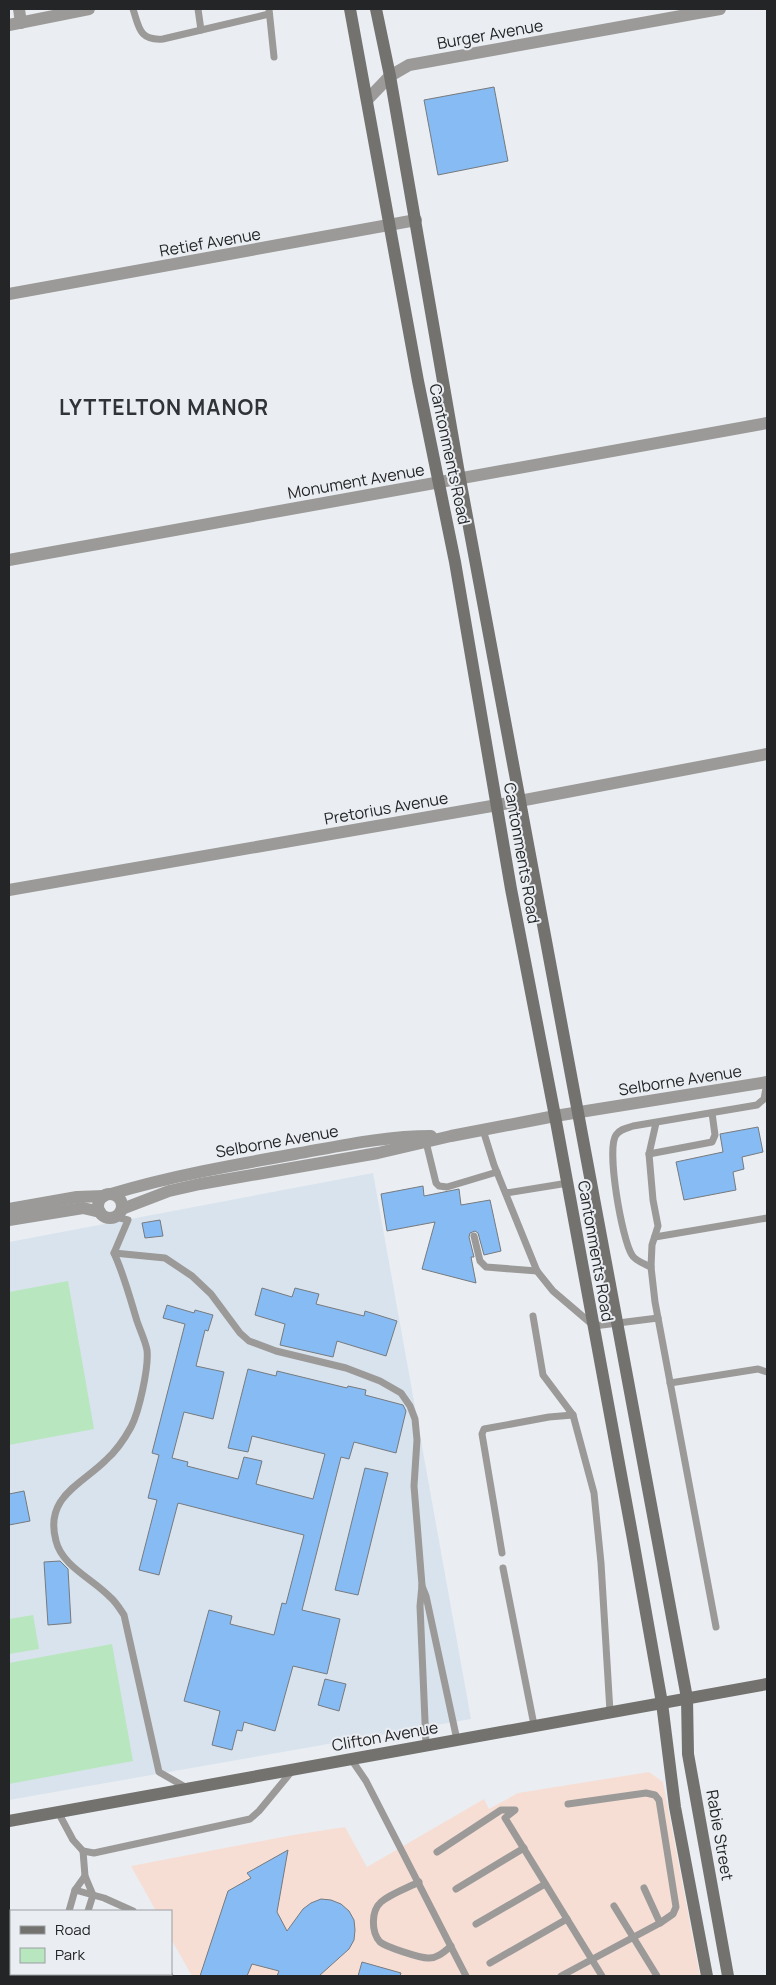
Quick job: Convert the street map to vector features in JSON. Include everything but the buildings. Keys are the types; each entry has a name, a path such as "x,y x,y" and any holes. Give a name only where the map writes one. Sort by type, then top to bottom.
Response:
{"main road":[{"name":"Cantonments Road","path":"350,9 418,381 439,482 498,805 513,899 568,1183 662,1703"},
{"name":"Cantonments Road","path":"376,9 416,220 460,479 687,1698"},
{"name":"Clifton Avenue","path":"9,1820 767,1684"},
{"name":"Rabie Street","path":"687,1698 688,1754 728,1976"},
{"path":"662,1703 675,1807 707,1976"}],"street":[{"path":"19,9 15,24 89,9"},
{"name":"Burger Avenue","path":"367,100 390,76 403,68 415,64 720,9"},
{"name":"Retief Avenue","path":"9,294 416,220"},
{"name":"Monument Avenue","path":"9,560 767,423"},
{"name":"Pretorius Avenue","path":"9,890 521,801 767,754"},
{"name":"Selborne Avenue","path":"119,1213 170,1191 402,1143 451,1136 578,1112 767,1082"},
{"name":"Selborne Avenue","path":"9,1209 77,1197 108,1195 162,1180 342,1145 426,1142 451,1136"},
{"path":"9,1220 83,1208 100,1212 104,1217 110,1218 119,1213 122,1202 118,1197 108,1195 100,1200 100,1212"}],"lane":[{"path":"133,9 140,29 146,37 152,40 202,30 269,11 274,57"},
{"path":"198,9 202,30"},
{"path":"651,1267 633,1257 627,1244 620,1215 613,1140 620,1130 757,1105 764,1099 767,1082"},
{"path":"650,1154 712,1142 715,1135 712,1114"},
{"path":"656,1122 650,1154 653,1200 658,1226 652,1245 651,1267 658,1318 716,1627"},
{"path":"483,1130 497,1172 537,1271 553,1291 594,1326 658,1318"},
{"path":"426,1142 436,1183 439,1186 447,1187 497,1172"},
{"path":"506,1193 568,1183"},
{"path":"119,1213 128,1220 114,1253 122,1269 147,1350 144,1386 131,1426 106,1460 69,1491 59,1502 54,1516 54,1528 56,1541 61,1553 81,1573 110,1596 124,1615 159,1772 188,1788"},
{"path":"655,1237 767,1218"},
{"path":"474,1236 480,1261 486,1267 537,1271"},
{"path":"114,1253 165,1258 192,1276 211,1294 240,1333 249,1341 276,1351 346,1368 380,1381 401,1393 410,1406 415,1419 417,1440 414,1486 422,1585 420,1606 426,1744"},
{"path":"533,1316 543,1375 573,1415 594,1493 601,1563 610,1712"},
{"path":"670,1383 758,1369 767,1372"},
{"path":"502,1553 482,1434 484,1429 550,1417 573,1415"},
{"path":"503,1568 534,1726"},
{"path":"422,1585 457,1740"},
{"path":"351,1759 366,1781 466,1976"},
{"path":"58,1812 73,1840 83,1851 94,1853 250,1819 294,1769"},
{"path":"561,1976 660,1923 674,1914 676,1908 659,1800 655,1795 646,1793 568,1804"},
{"path":"438,1852 501,1810 515,1810 505,1818 602,1976"},
{"path":"456,1889 524,1848"},
{"path":"83,1851 85,1876 93,1895 88,1910"},
{"path":"69,1910 75,1890 85,1876"},
{"path":"419,1882 382,1901 377,1907 374,1913 374,1928 380,1942 402,1952 429,1958 439,1955 451,1946"},
{"path":"476,1924 545,1884"},
{"path":"644,1888 660,1923"},
{"path":"75,1890 130,1910"},
{"path":"614,1906 657,1976"},
{"path":"490,1963 567,1919"}],"shaded area":[{"path":"373,1173 471,1719 9,1800 9,1242"},
{"path":"649,1772 663,1782 700,1976 192,1976 172,1941 172,1910 155,1910 131,1866 345,1827 367,1867 484,1799 489,1809 518,1793"}],"green space":[{"path":"68,1281 94,1429 9,1445 9,1292"},
{"path":"33,1615 39,1649 9,1654 9,1619"},
{"path":"112,1644 133,1761 9,1784 9,1663"}],"district":[{"name":"LYTTELTON MANOR","path":"164,408"}]}
